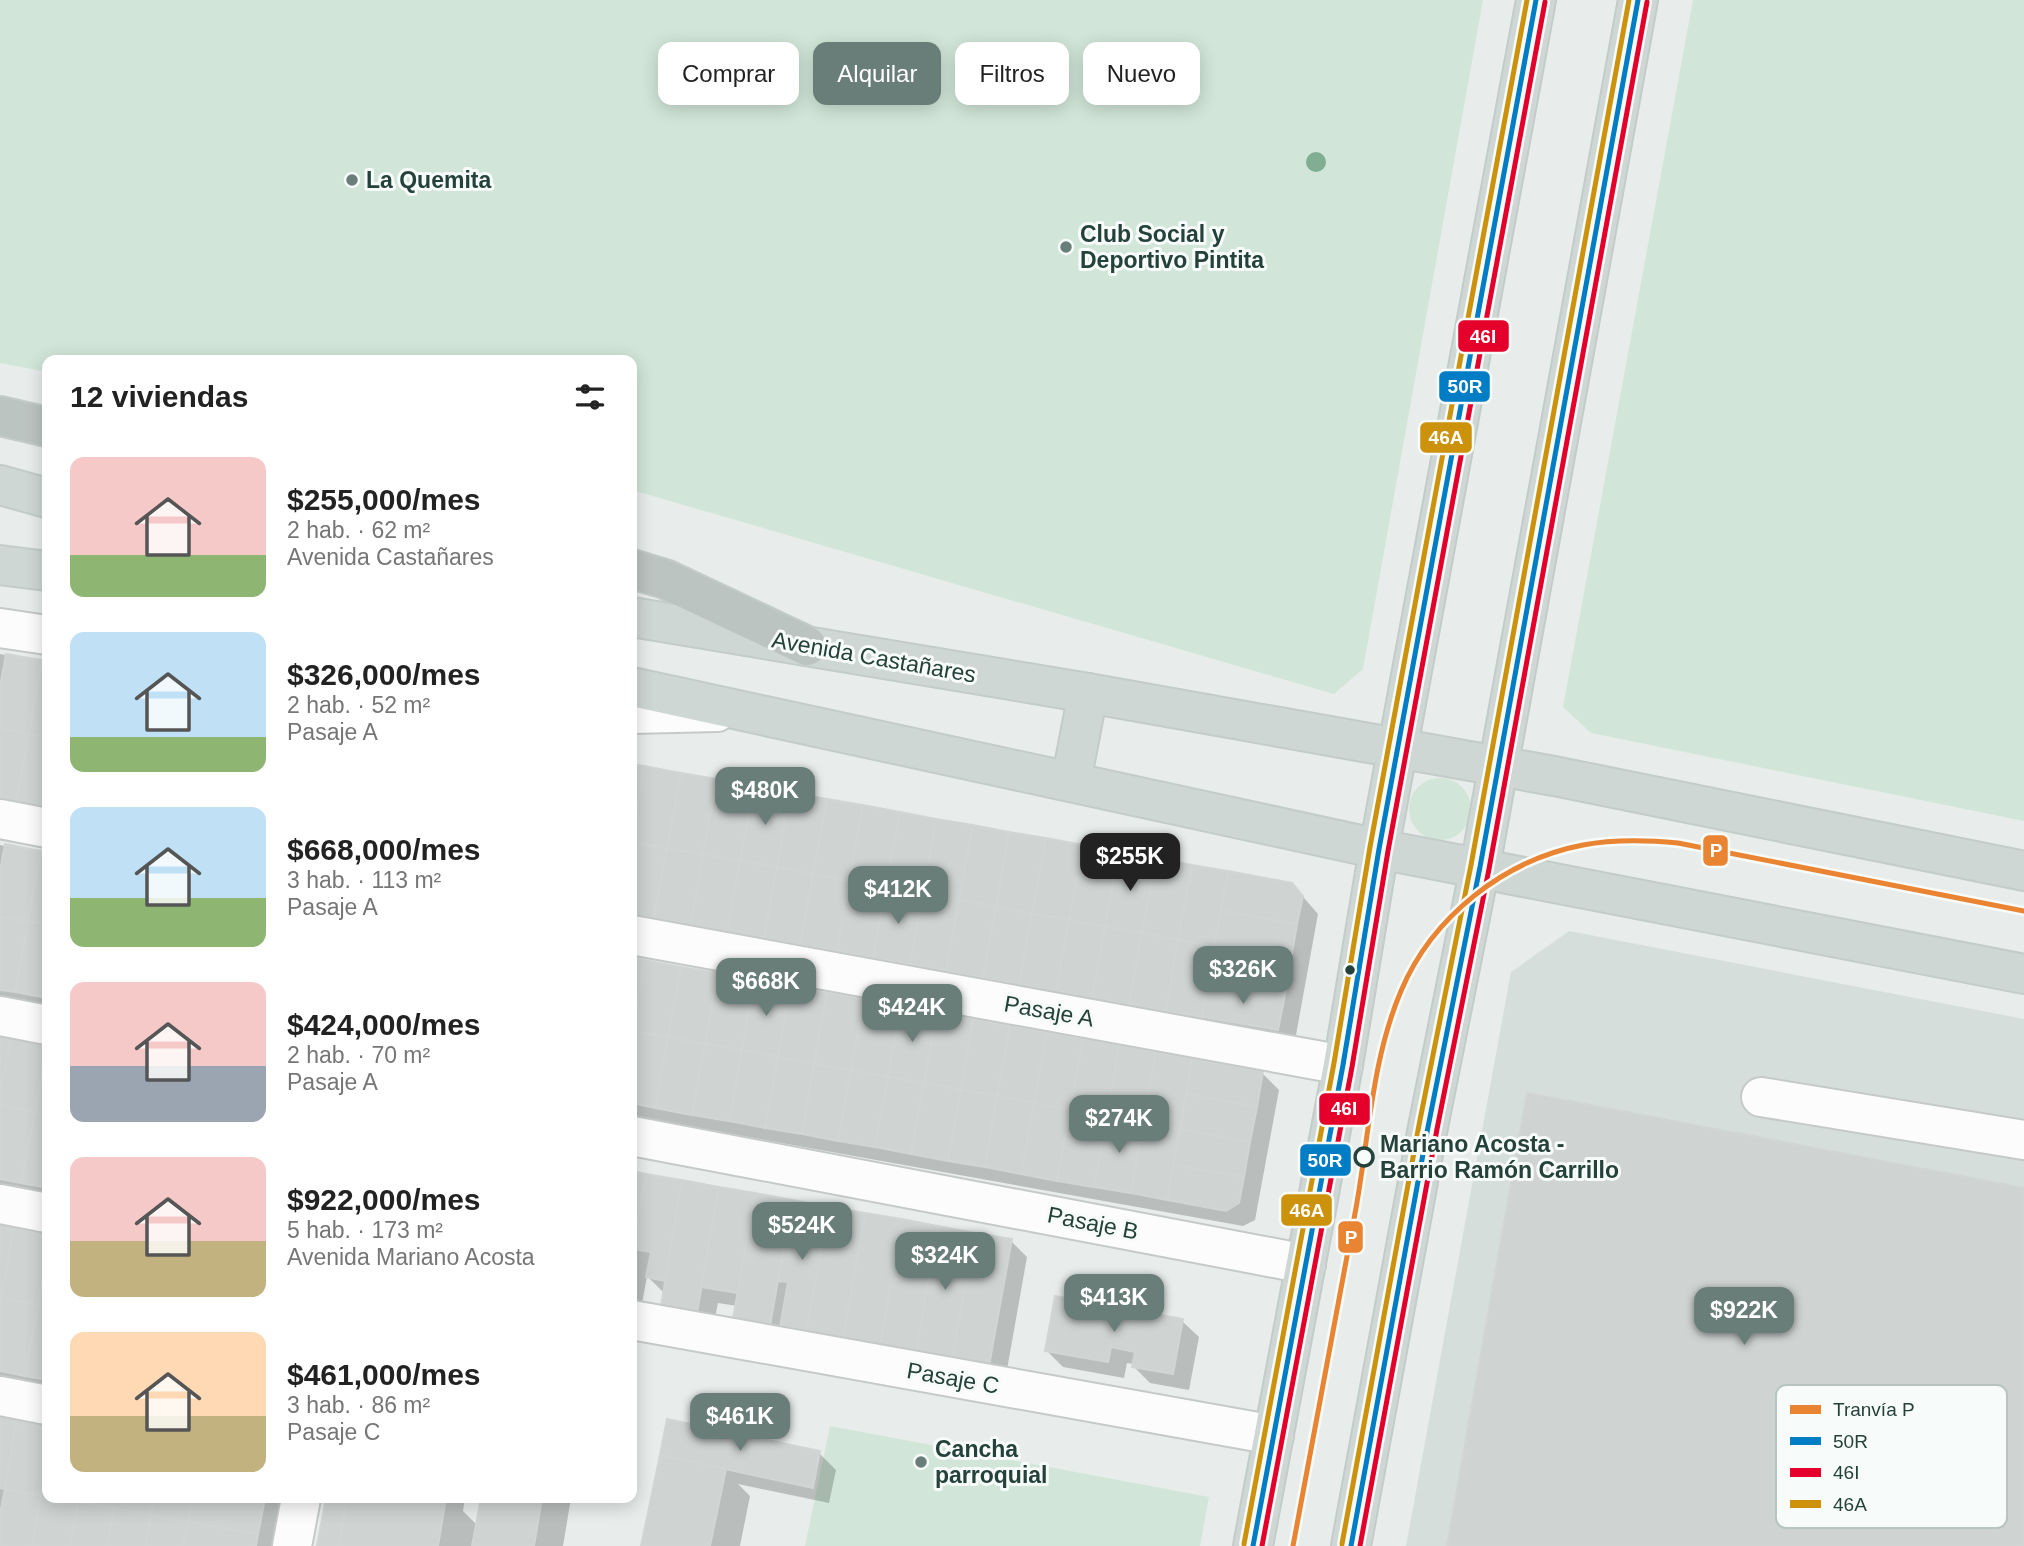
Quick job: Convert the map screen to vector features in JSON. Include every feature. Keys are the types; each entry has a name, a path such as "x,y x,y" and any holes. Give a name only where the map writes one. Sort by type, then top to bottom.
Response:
{"highway":[{"path":"0,416 42,426"},
{"path":"637,571 665,579 807,646"}],"main road":[{"path":"1253,1546 1536,0"},
{"path":"1351,1546 1428,1127 1480,867 1638,0"},
{"path":"0,485 42,498"},
{"path":"0,565 42,570"},
{"name":"Avenida Castañares","path":"637,618 1088,693 1554,776 2024,871"},
{"path":"637,688 1379,849 2024,974"},
{"path":"1071,782 1088,693"}],"street":[{"path":"0,628 42,634"},
{"path":"637,714 747,711"},
{"path":"0,819 42,827"},
{"name":"Pasaje A","path":"637,936 1343,1065"},
{"path":"0,1016 42,1024"},
{"path":"1761,1097 2024,1140"},
{"name":"Pasaje B","path":"637,1137 1306,1264"},
{"path":"0,1204 42,1212"},
{"name":"Pasaje C","path":"637,1321 1274,1435"},
{"path":"0,1396 42,1404"},
{"path":"292,1546 300,1503"}],"shaded area":[{"path":"1569,931 2024,1019 2024,1546 1406,1546 1511,972"}],"green space":[{"name":"Club Social y Deportivo Pintita","path":"0,0 1483,0 1363,669 1334,694 637,491 637,355 42,355 42,371 0,363"},
{"path":"1693,0 2024,0 2024,821 1591,733 1563,707"},
{"path":"1434,778 1446,778 1462,787 1469,797 1469,821 1462,831 1446,840 1434,840 1423,835 1414,826 1409,815 1409,803 1414,792 1423,783"},
{"name":"Cancha parroquial","path":"830,1426 1209,1497 1200,1546 805,1546"}],"building":[{"path":"6,654 42,660 29,734 0,728 0,687"},
{"path":"42,660 42,736 29,734"},
{"path":"0,728 29,734 16,804 0,801"},
{"path":"29,734 42,736 42,809 16,804"},
{"path":"637,765 644,766 637,806"},
{"path":"644,766 681,773 667,848 637,843 637,810"},
{"path":"681,773 717,779 703,854 667,848"},
{"path":"717,779 754,786 740,861 703,854"},
{"path":"754,786 790,792 777,867 740,861"},
{"path":"790,792 827,799 813,874 777,867"},
{"path":"827,799 863,805 849,881 813,874"},
{"path":"863,805 900,812 886,887 849,881"},
{"path":"900,812 936,819 923,894 886,887"},
{"path":"936,819 973,825 959,900 923,894"},
{"path":"973,825 1009,832 996,907 959,900"},
{"path":"1009,832 1046,838 1032,914 996,907"},
{"path":"1046,838 1083,845 1069,920 1032,914"},
{"path":"637,843 667,848 654,918 637,915"},
{"path":"5,844 41,851 28,921 0,917 0,871"},
{"path":"1083,845 1119,852 1105,927 1069,920"},
{"path":"667,848 703,854 691,925 654,918"},
{"path":"41,851 42,851 42,924 28,921"},
{"path":"1119,852 1156,858 1142,933 1105,927"},
{"path":"703,854 740,861 727,932 691,925"},
{"path":"1156,858 1192,865 1178,940 1142,933"},
{"path":"740,861 777,867 764,938 727,932"},
{"path":"1192,865 1228,871 1214,946 1178,940"},
{"path":"777,867 813,874 800,945 764,938"},
{"path":"1228,871 1292,883 1303,896 1297,924 1221,911"},
{"path":"813,874 849,881 837,951 800,945"},
{"path":"849,881 886,887 873,958 837,951"},
{"path":"886,887 923,894 910,964 873,958"},
{"path":"923,894 959,900 946,971 910,964"},
{"path":"959,900 996,907 983,978 946,971"},
{"path":"996,907 1032,914 1019,984 983,978"},
{"path":"1221,911 1297,924 1291,960 1214,946"},
{"path":"1032,914 1069,920 1056,991 1019,984"},
{"path":"0,917 28,921 15,992 0,990"},
{"path":"1069,920 1105,927 1092,998 1056,991"},
{"path":"28,921 42,924 42,997 15,992"},
{"path":"1105,927 1142,933 1129,1004 1092,998"},
{"path":"1142,933 1178,940 1166,1011 1129,1004"},
{"path":"1178,940 1214,946 1202,1017 1166,1011"},
{"path":"1214,946 1291,960 1285,995 1208,982"},
{"path":"637,958 645,960 637,1004"},
{"path":"645,960 681,967 668,1037 637,1032 637,1004"},
{"path":"681,967 718,973 705,1044 668,1037"},
{"path":"718,973 754,979 742,1050 705,1044"},
{"path":"754,979 791,986 778,1057 742,1050"},
{"path":"1208,982 1285,995 1278,1030 1202,1017"},
{"path":"791,986 827,993 814,1064 778,1057"},
{"path":"827,993 864,999 851,1070 814,1064"},
{"path":"864,999 901,1006 888,1077 851,1070"},
{"path":"901,1006 937,1012 924,1083 888,1077"},
{"path":"937,1012 973,1019 961,1090 924,1083"},
{"path":"973,1019 1010,1026 997,1096 961,1090"},
{"path":"1010,1026 1047,1032 1034,1103 997,1096"},
{"path":"0,1032 11,1035 0,1093"},
{"path":"637,1032 668,1037 655,1108 637,1104"},
{"path":"1047,1032 1083,1039 1070,1110 1034,1103"},
{"path":"11,1035 42,1040 42,1071 35,1112 0,1105"},
{"path":"668,1037 705,1044 692,1115 655,1108"},
{"path":"1083,1039 1119,1045 1107,1116 1070,1110"},
{"path":"705,1044 742,1050 729,1121 692,1115"},
{"path":"1119,1045 1156,1052 1143,1123 1107,1116"},
{"path":"742,1050 778,1057 765,1128 729,1121"},
{"path":"1156,1052 1192,1059 1180,1129 1143,1123"},
{"path":"778,1057 814,1064 802,1134 765,1128"},
{"path":"1192,1059 1263,1071 1257,1107 1186,1094"},
{"path":"814,1064 851,1070 838,1141 802,1134"},
{"path":"851,1070 888,1077 875,1147 838,1141"},
{"path":"42,1074 42,1113 35,1112"},
{"path":"888,1077 924,1083 911,1154 875,1147"},
{"path":"924,1083 961,1090 948,1161 911,1154"},
{"path":"961,1090 997,1096 985,1167 948,1161"},
{"path":"1527,1093 2024,1188 2024,1546 1447,1546"},
{"path":"1186,1094 1257,1107 1250,1142 1180,1129"},
{"path":"997,1096 1034,1103 1021,1174 985,1167"},
{"path":"1034,1103 1070,1110 1057,1181 1021,1174"},
{"path":"0,1105 35,1112 21,1183 0,1179"},
{"path":"1070,1110 1107,1116 1094,1187 1057,1181"},
{"path":"35,1112 42,1113 42,1187 21,1183"},
{"path":"1107,1116 1143,1123 1131,1193 1094,1187"},
{"path":"1143,1123 1180,1129 1167,1200 1131,1193"},
{"path":"1180,1129 1250,1142 1244,1177 1173,1165"},
{"path":"1173,1165 1244,1177 1239,1203 1226,1211 1167,1200"},
{"path":"637,1172 646,1174 637,1226"},
{"path":"646,1174 682,1180 665,1281 646,1277 651,1252 637,1250 637,1226"},
{"path":"682,1180 719,1187 697,1313 661,1306"},
{"path":"719,1187 755,1193 738,1293 701,1287"},
{"path":"755,1193 792,1200 770,1326 733,1319"},
{"path":"792,1200 829,1207 806,1333 780,1327 788,1282 778,1281"},
{"path":"829,1207 865,1213 843,1339 806,1333"},
{"path":"865,1213 902,1219 880,1346 843,1339"},
{"path":"902,1219 938,1226 916,1352 880,1346"},
{"path":"0,1225 14,1228 1,1298 0,1298"},
{"path":"938,1226 975,1233 952,1359 916,1352"},
{"path":"14,1228 42,1233 42,1281 38,1305 1,1298"},
{"path":"975,1233 1012,1239 989,1366 952,1359"},
{"path":"42,1281 42,1306 38,1305"},
{"path":"1055,1296 1183,1319 1173,1374 1132,1367 1135,1352 1111,1347 1108,1362 1045,1351"},
{"path":"1,1298 38,1305 25,1376 0,1371"},
{"path":"38,1305 42,1306 42,1379 25,1376"},
{"path":"0,1415 17,1418 5,1489 0,1488"},
{"path":"17,1418 42,1422 41,1495 5,1489"},
{"path":"667,1419 820,1451 813,1488 660,1455"},
{"path":"660,1455 726,1469 710,1546 641,1546"},
{"path":"5,1489 41,1495 32,1546 0,1546 0,1514"},
{"path":"41,1495 42,1503 78,1503 70,1546 32,1546"},
{"path":"78,1503 114,1508 107,1546 70,1546"},
{"path":"84,1503 115,1503 114,1508"},
{"path":"115,1503 153,1503 151,1515 114,1508"},
{"path":"153,1503 191,1503 188,1522 151,1515"},
{"path":"191,1503 264,1503 258,1534 188,1522"},
{"path":"325,1503 346,1503 339,1546 317,1546"},
{"path":"346,1503 445,1503 438,1546 339,1546"},
{"path":"480,1503 541,1503 534,1546 472,1546"},
{"path":"114,1508 151,1515 145,1546 107,1546"},
{"path":"151,1515 188,1522 183,1546 145,1546"},
{"path":"188,1522 258,1534 256,1546 183,1546"}],"tram line":[{"name":"P","path":"1293,1546 1356,1208 1377,1071 1391,1017 1414,964 1431,939 1451,916 1474,896 1499,878 1554,853 1595,843 1642,841 1678,843 2024,911"}],"transit line":[{"name":"46A","path":"1244,1544 1527,0"},
{"name":"50R","path":"1253,1546 1536,0"},
{"name":"46A","path":"1342,1544 1419,1125 1471,865 1629,0"},
{"name":"50R","path":"1351,1546 1428,1127 1480,867 1638,0"},
{"name":"46I","path":"1262,1546 1352,1067 1388,851 1545,2"},
{"name":"46I","path":"1360,1546 1437,1129 1489,869 1647,2"}],"place":[{"name":"La Quemita","path":"352,180"},
{"name":"Club Social y Deportivo Pintita","path":"1066,247"},
{"name":"Mariano Acosta - Barrio Ramón Carrillo","path":"1364,1157"},
{"name":"Cancha parroquial","path":"921,1462"}]}
